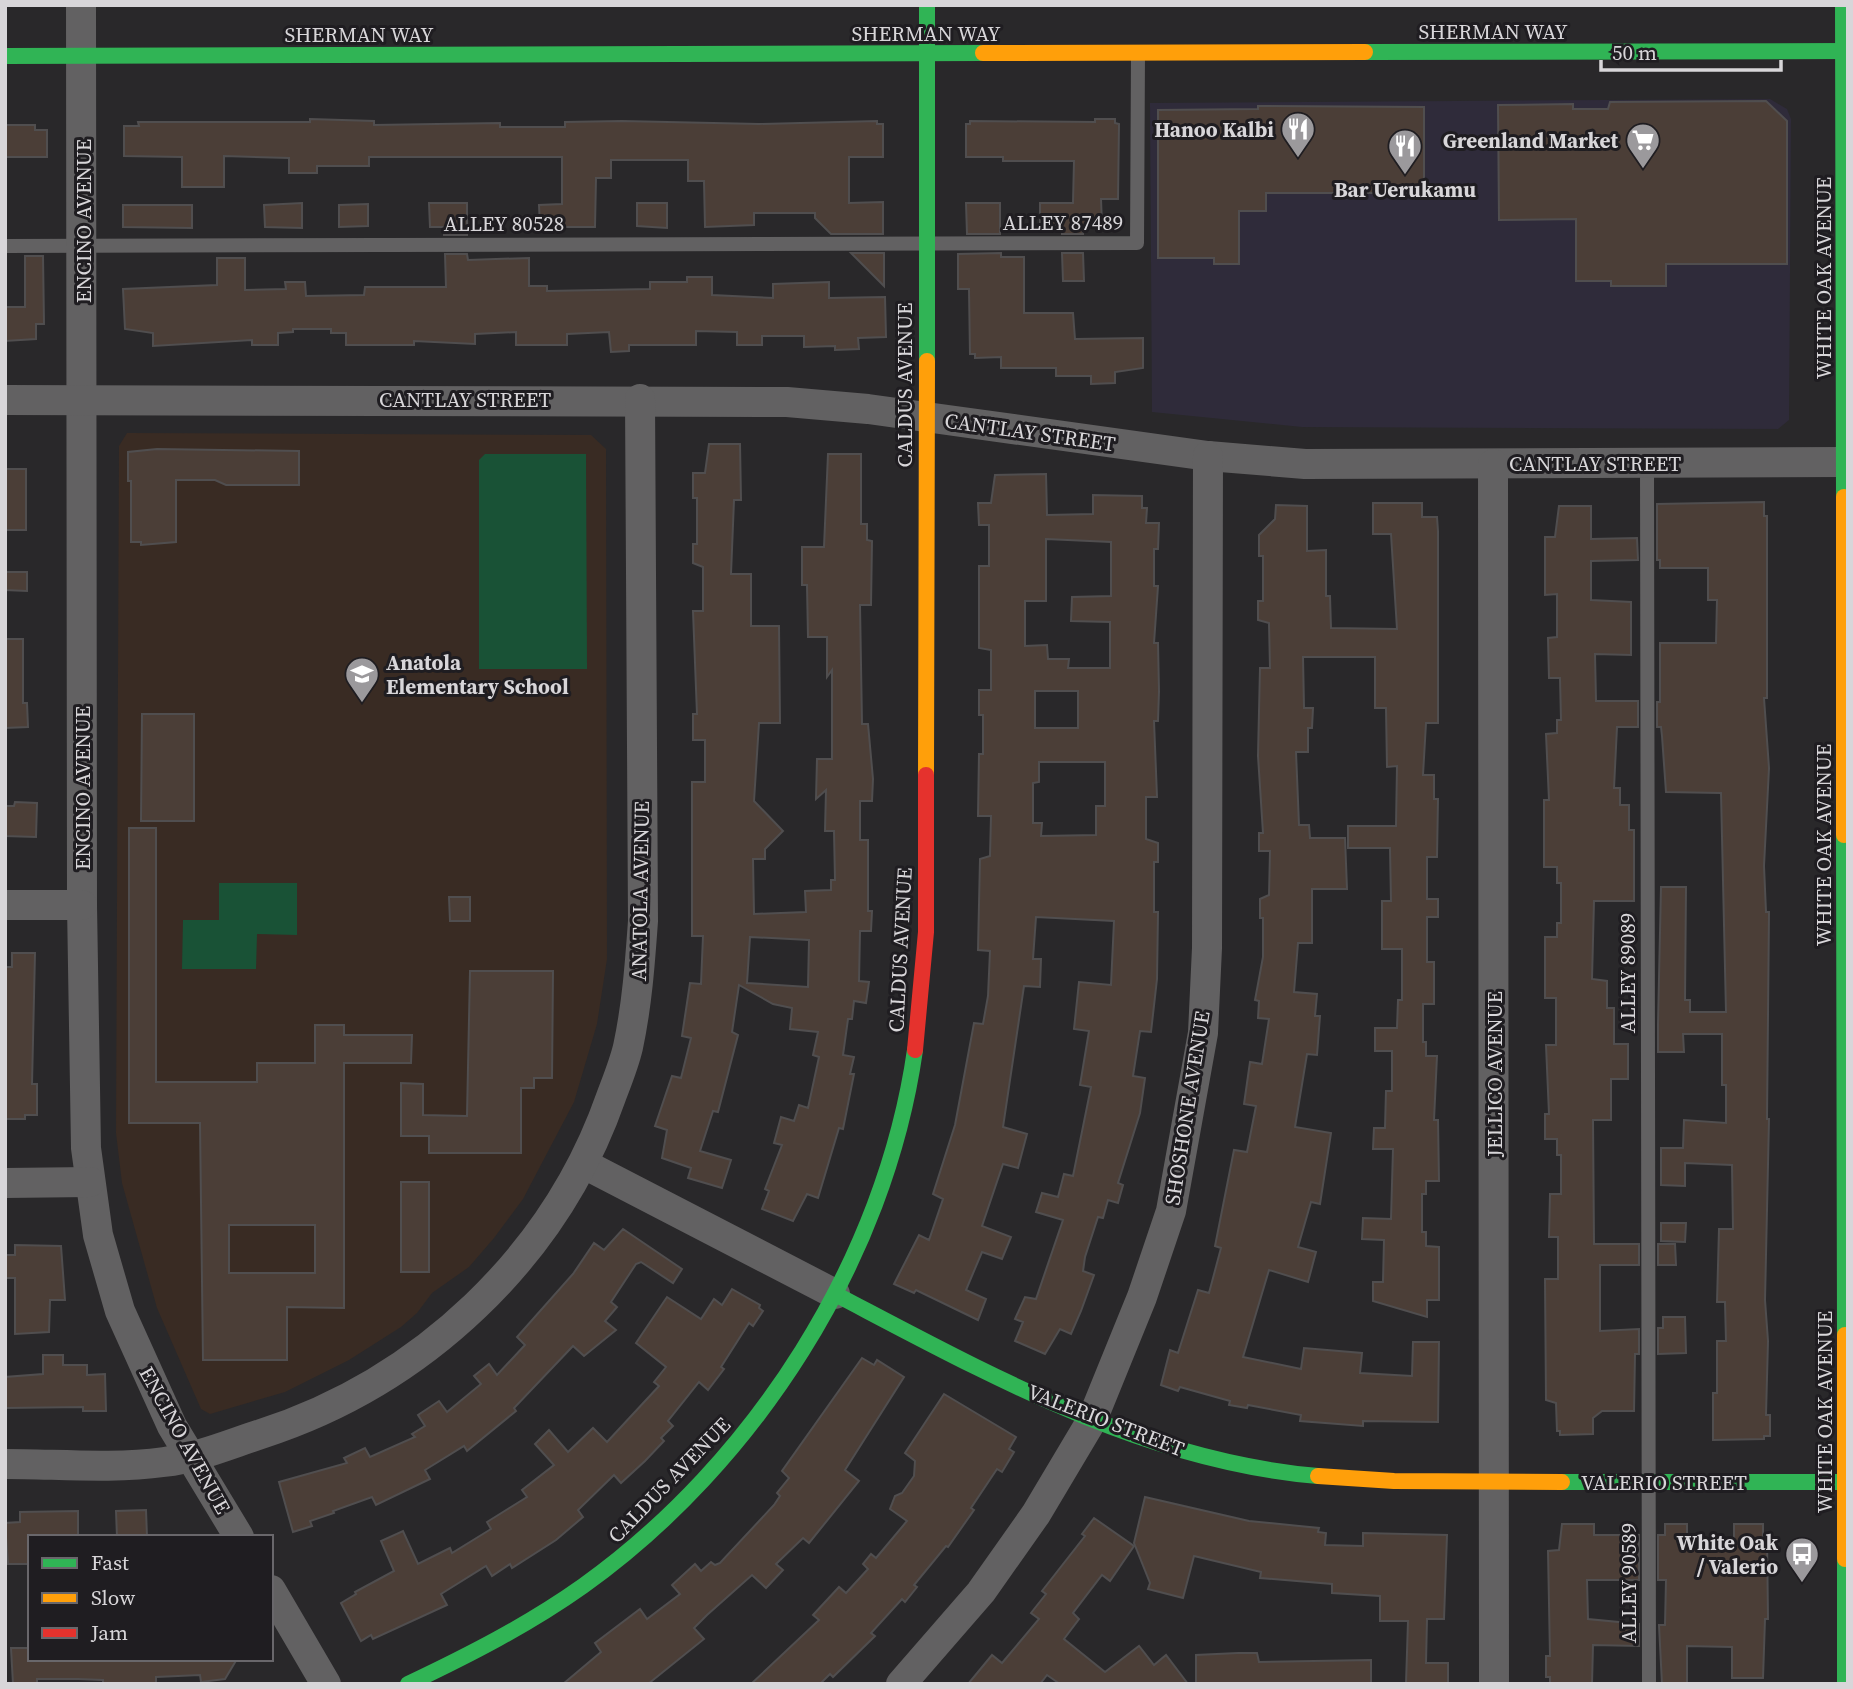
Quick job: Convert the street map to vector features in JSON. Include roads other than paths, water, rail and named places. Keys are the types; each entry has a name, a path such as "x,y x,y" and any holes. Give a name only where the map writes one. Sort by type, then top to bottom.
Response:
{"main road":[{"name":"CALDUS AVENUE","path":"408,1684 486,1648 542,1616 615,1564 723,1461 767,1404 835,1294 862,1236 886,1165 907,1096 919,1021 926,932 927,5"},
{"name":"WHITE OAK AVENUE","path":"1843,5 1846,178 1845,1684"},
{"name":"SHERMAN WAY","path":"5,56 1845,51"},
{"name":"VALERIO STREET","path":"835,1294 976,1366 1092,1420 1187,1452 1260,1468 1377,1482 1847,1482"}],"street":[{"name":"ENCINO AVENUE","path":"82,5 83,1103 90,1182 98,1235 120,1311 164,1409 238,1535"},
{"name":"CANTLAY STREET","path":"5,400 640,399 787,402 1208,456 1306,464 1844,462"},
{"name":"ANATOLA AVENUE","path":"5,1464 165,1462 295,1423 361,1392 412,1359 486,1297 533,1241 583,1164 627,1049 639,984 643,921 640,399"},
{"name":"SHOSHONE AVENUE","path":"901,1684 981,1592 1036,1514 1092,1420 1142,1297 1171,1211 1203,1033 1207,948 1208,456"},
{"name":"JELLICO AVENUE","path":"1493,464 1493,1684"},
{"path":"5,905 82,905"},
{"name":"VALERIO STREET","path":"583,1164 835,1294"},
{"path":"5,1183 90,1182"},
{"path":"273,1593 326,1684"}],"lane":[{"name":"ALLEY 87489","path":"925,243 1137,243 1138,53"},
{"name":"ALLEY 80528","path":"5,246 925,243"},
{"name":"ALLEY 89089","path":"1647,464 1649,1482"},
{"name":"ALLEY 90589","path":"1649,1482 1649,1684"}],"place":[{"name":"Hanoo Kalbi","path":"1298,159"},
{"name":"Greenland Market","path":"1643,170"},
{"name":"Bar Uerukamu","path":"1405,176"},
{"name":"Anatola Elementary School","path":"362,704"},
{"name":"White Oak / Valerio","path":"1802,1584"}]}
